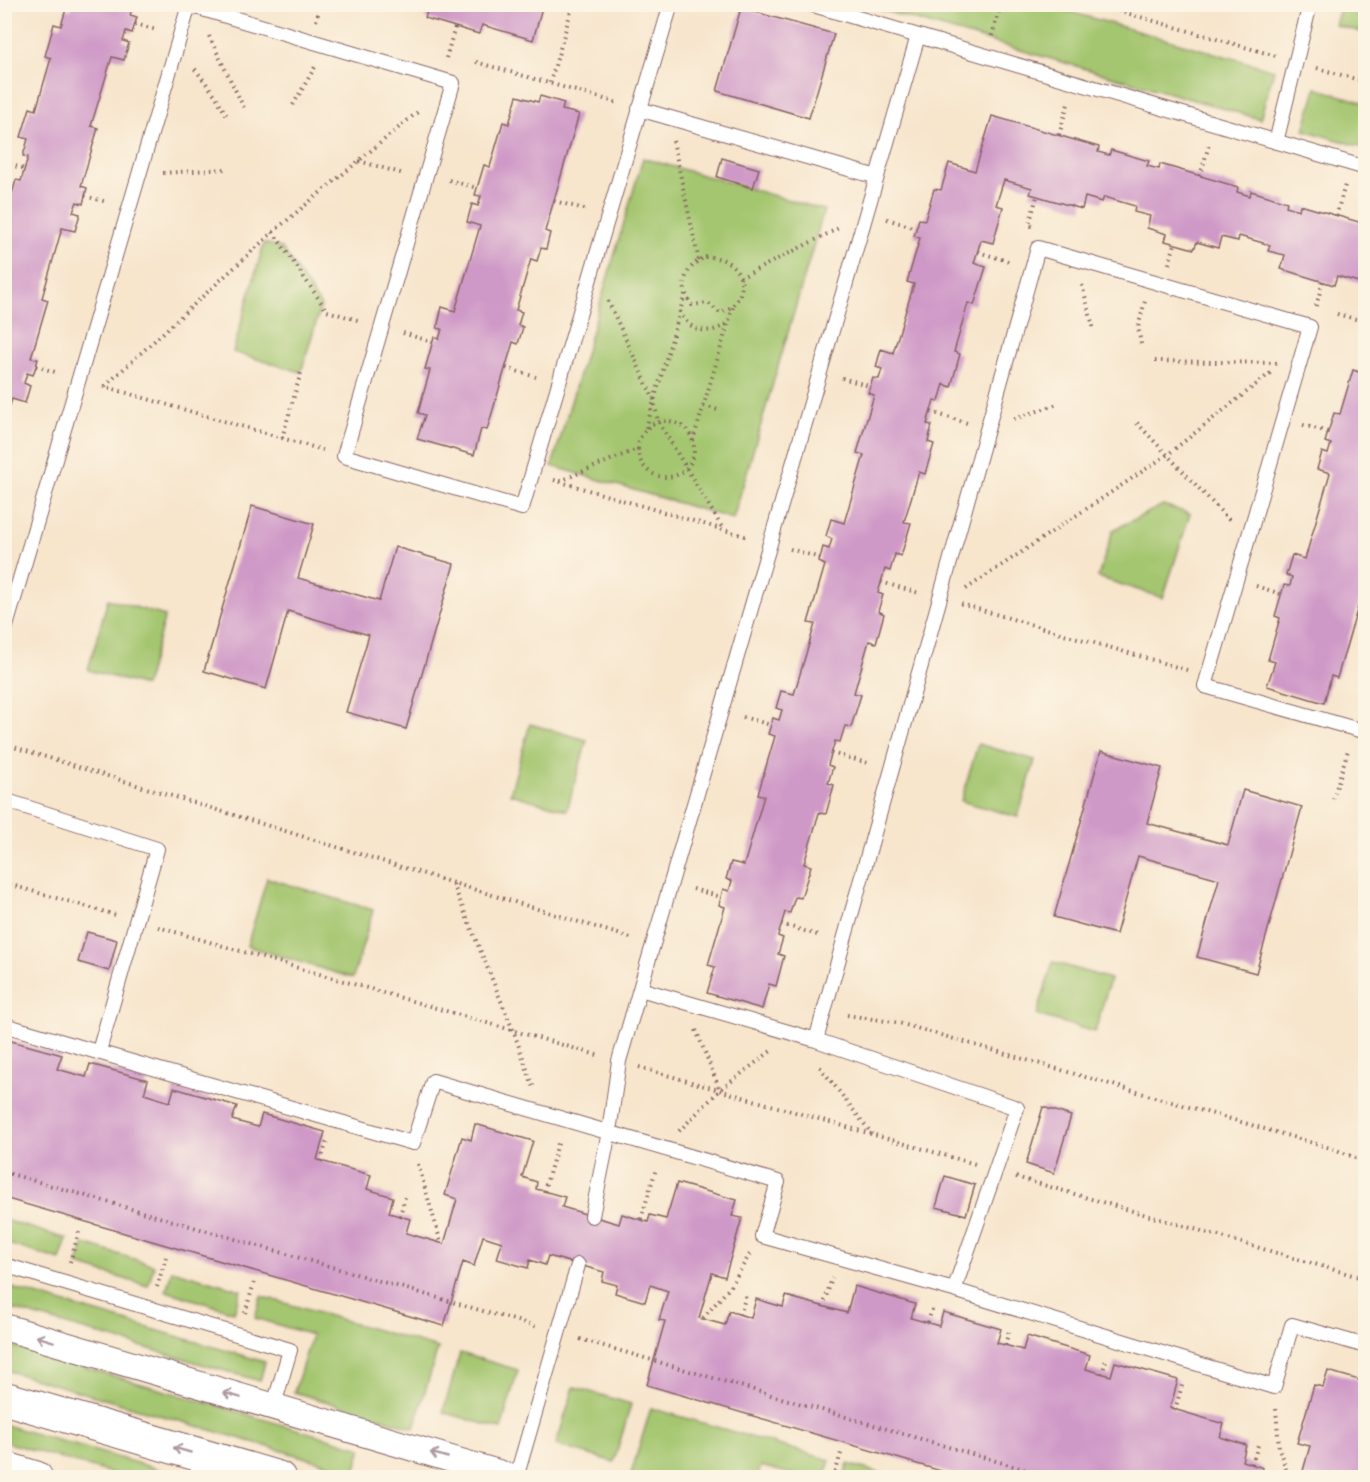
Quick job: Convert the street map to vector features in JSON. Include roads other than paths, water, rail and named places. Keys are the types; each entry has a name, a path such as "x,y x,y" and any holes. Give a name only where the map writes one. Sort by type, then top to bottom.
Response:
{"street":[{"path":"4,1327 516,1478"},
{"path":"4,1398 279,1478"},
{"path":"4,1468 36,1478"}],"lane":[{"path":"4,633 189,5 446,81 426,177 344,456 522,508 671,4"},
{"path":"810,4 1365,168"},
{"path":"1276,142 1310,4"},
{"path":"592,1216 609,1132 619,1061 918,36"},
{"path":"639,109 877,177"},
{"path":"816,1040 892,771 944,600 1038,248 1310,327 1205,686 1360,731"},
{"path":"4,800 157,849 99,1051"},
{"path":"640,989 816,1040 1017,1108 954,1290"},
{"path":"4,1025 413,1143 433,1081 778,1182 762,1236 954,1290 1274,1387 1292,1325 1365,1346"},
{"path":"516,1478 578,1264"},
{"path":"4,1265 290,1350 273,1407"}]}
